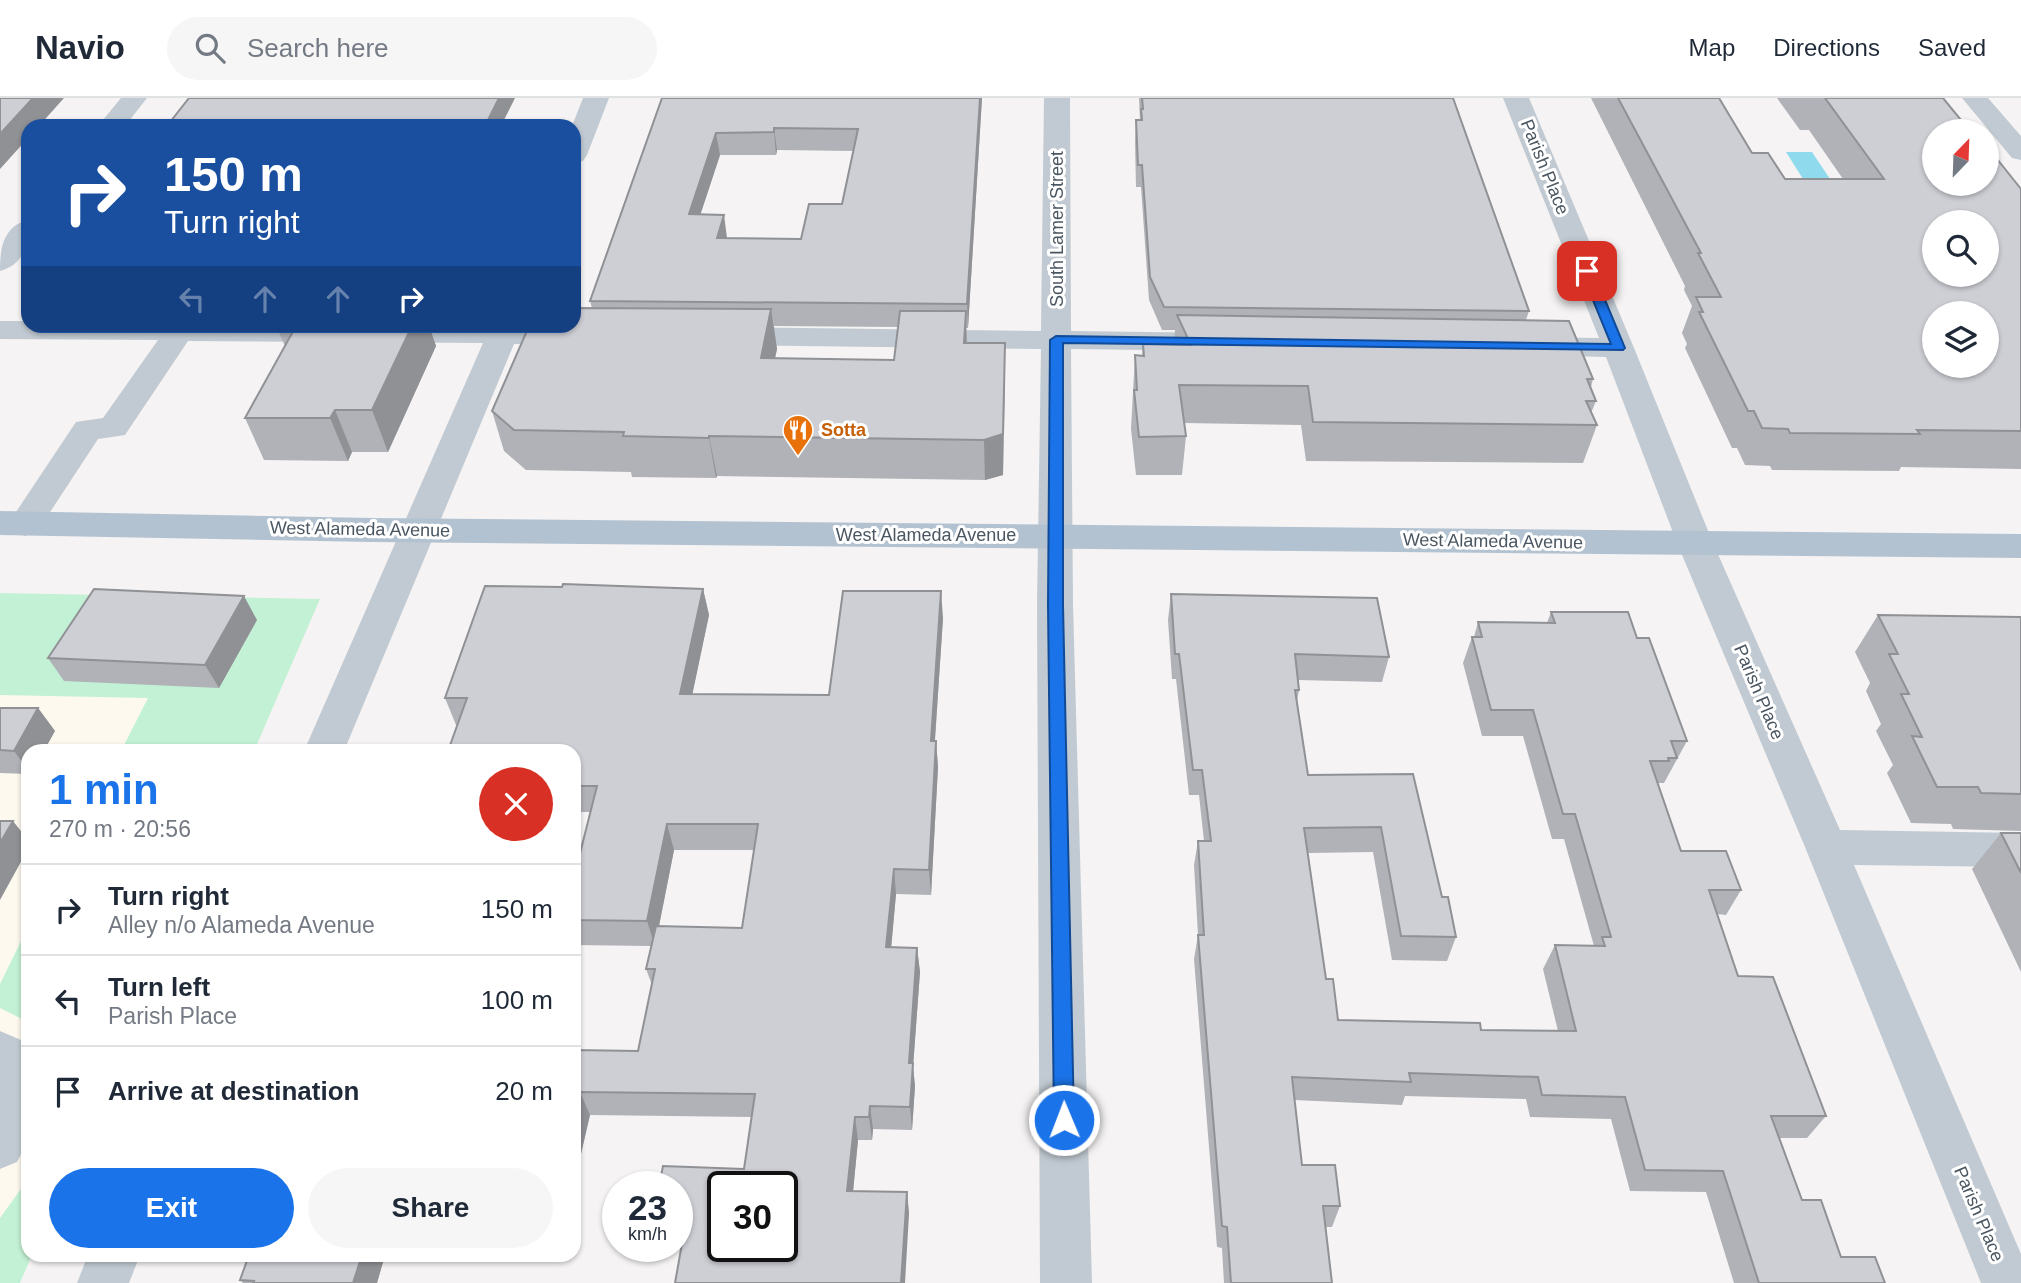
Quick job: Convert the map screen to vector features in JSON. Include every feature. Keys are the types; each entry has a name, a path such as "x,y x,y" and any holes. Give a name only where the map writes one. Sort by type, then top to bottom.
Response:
{"main road":[{"name":"West Alameda Avenue","path":"13,524 2021,546"}],"street":[{"path":"117,119 134,98"},
{"path":"581,137 596,98"},
{"name":"South Lamer Street","path":"1057,98 1055,536 1066,1283"},
{"name":"Parish Place","path":"1516,98 1619,348 1695,543 1826,847 2007,1283"},
{"path":"1975,98 2021,152"},
{"path":"0,262 21,236"},
{"path":"0,330 21,330"},
{"path":"13,524 88,429 113,428 177,333"},
{"path":"327,744 416,530 503,333"},
{"path":"561,333 599,335"},
{"path":"696,336 1248,342"},
{"path":"1495,346 1619,348"},
{"path":"1826,847 2021,850"},
{"path":"0,1052 12,1058 16,1114 0,1146"},
{"path":"103,1283 111,1262"}],"shaded area":[{"path":"0,593 320,599 257,744 21,744 21,1262 29,1262 20,1283 0,1283"}],"green space":[{"path":"0,593 320,599 257,744 125,744 148,698 0,695"},
{"path":"21,941 21,1018 0,1008 0,984"},
{"path":"21,1189 21,1262 29,1262 20,1283 0,1283 0,1218"}],"water":[{"path":"1786,152 1812,152 1830,179 1803,179"}],"building":[{"path":"0,98 33,98 0,134"},
{"path":"189,98 499,98 488,119 172,119"},
{"path":"662,98 980,98 967,304 590,301","holes":["774,128 858,129 842,204 809,204 801,239 717,238 724,215 689,214 716,133 774,132"]},
{"path":"1142,98 1453,98 1529,311 1164,307 1150,277 1142,165 1138,165 1136,120 1142,120"},
{"path":"1618,98 1719,98 1752,153 1768,153 1785,179 1884,179 1825,98 1943,98 1960,119 1922,119 1922,196 1999,196 1999,162 2021,189 2021,431 1917,430 1920,434 1790,433 1788,429 1762,428 1754,411 1748,411 1699,312 1703,312 1696,297 1721,297 1698,253 1701,253"},
{"path":"581,308 771,309 761,358 894,360 900,311 966,311 964,343 1005,343 1003,434 984,440 709,438 623,436 624,432 514,430 492,411 526,333 581,333"},
{"path":"1177,315 1569,321 1593,379 1587,379 1596,401 1586,401 1597,425 1313,422 1308,386 1179,385 1186,436 1139,437 1134,390 1137,390 1135,355 1144,356 1143,344 1191,345"},
{"path":"292,333 409,333 372,410 335,410 330,418 245,418"},
{"path":"563,584 703,589 680,694 829,695 843,591 941,591 931,741 936,741 929,870 894,869 886,947 917,948 909,1063 913,1063 910,1107 870,1106 869,1117 855,1117 847,1191 907,1192 901,1283 675,1283 679,1262 693,1262 693,1171 662,1171 663,1166 744,1169 755,1094 581,1092 581,1050 638,1051 655,969 646,969 656,926 742,928 758,824 667,824 647,921 581,920 581,849 597,786 581,786 581,744 451,744 467,698 445,698 485,586 562,587"},
{"path":"94,589 244,596 205,665 48,658"},
{"path":"1171,594 1377,598 1389,657 1295,654 1299,690 1295,690 1308,775 1413,774 1442,897 1448,897 1456,937 1401,936 1381,827 1304,828 1326,979 1333,979 1338,1020 1480,1023 1481,1030 1576,1031 1555,945 1605,946 1602,937 1611,937 1575,814 1563,814 1533,710 1491,710 1472,637 1482,637 1478,622 1555,623 1551,612 1628,612 1637,638 1649,638 1687,741 1671,741 1677,758 1650,761 1681,851 1726,851 1741,890 1709,890 1738,976 1773,977 1826,1116 1771,1116 1802,1200 1821,1200 1841,1257 1875,1257 1885,1283 1759,1283 1723,1171 1645,1170 1625,1097 1542,1095 1538,1077 1409,1073 1411,1082 1292,1077 1302,1165 1335,1165 1340,1206 1323,1206 1332,1283 1231,1283 1227,1227 1222,1226 1198,935 1204,935 1198,841 1211,841 1202,770 1193,770 1179,654 1175,654"},
{"path":"1878,615 2021,617 2021,794 1981,793 1978,787 1937,787 1912,736 1922,737 1901,694 1909,694 1889,654 1898,654"},
{"path":"0,708 38,708 14,751 0,750"},
{"path":"0,821 13,821 0,843"},
{"path":"2001,833 2021,833 2021,873"},
{"path":"246,1262 360,1262 353,1283 253,1283 254,1281 240,1280"}],"place":[{"name":"Sotta","path":"798,457"}],"route":[{"path":"1064,1120 1055,605 1056,340 1619,348 1587,271"}]}
